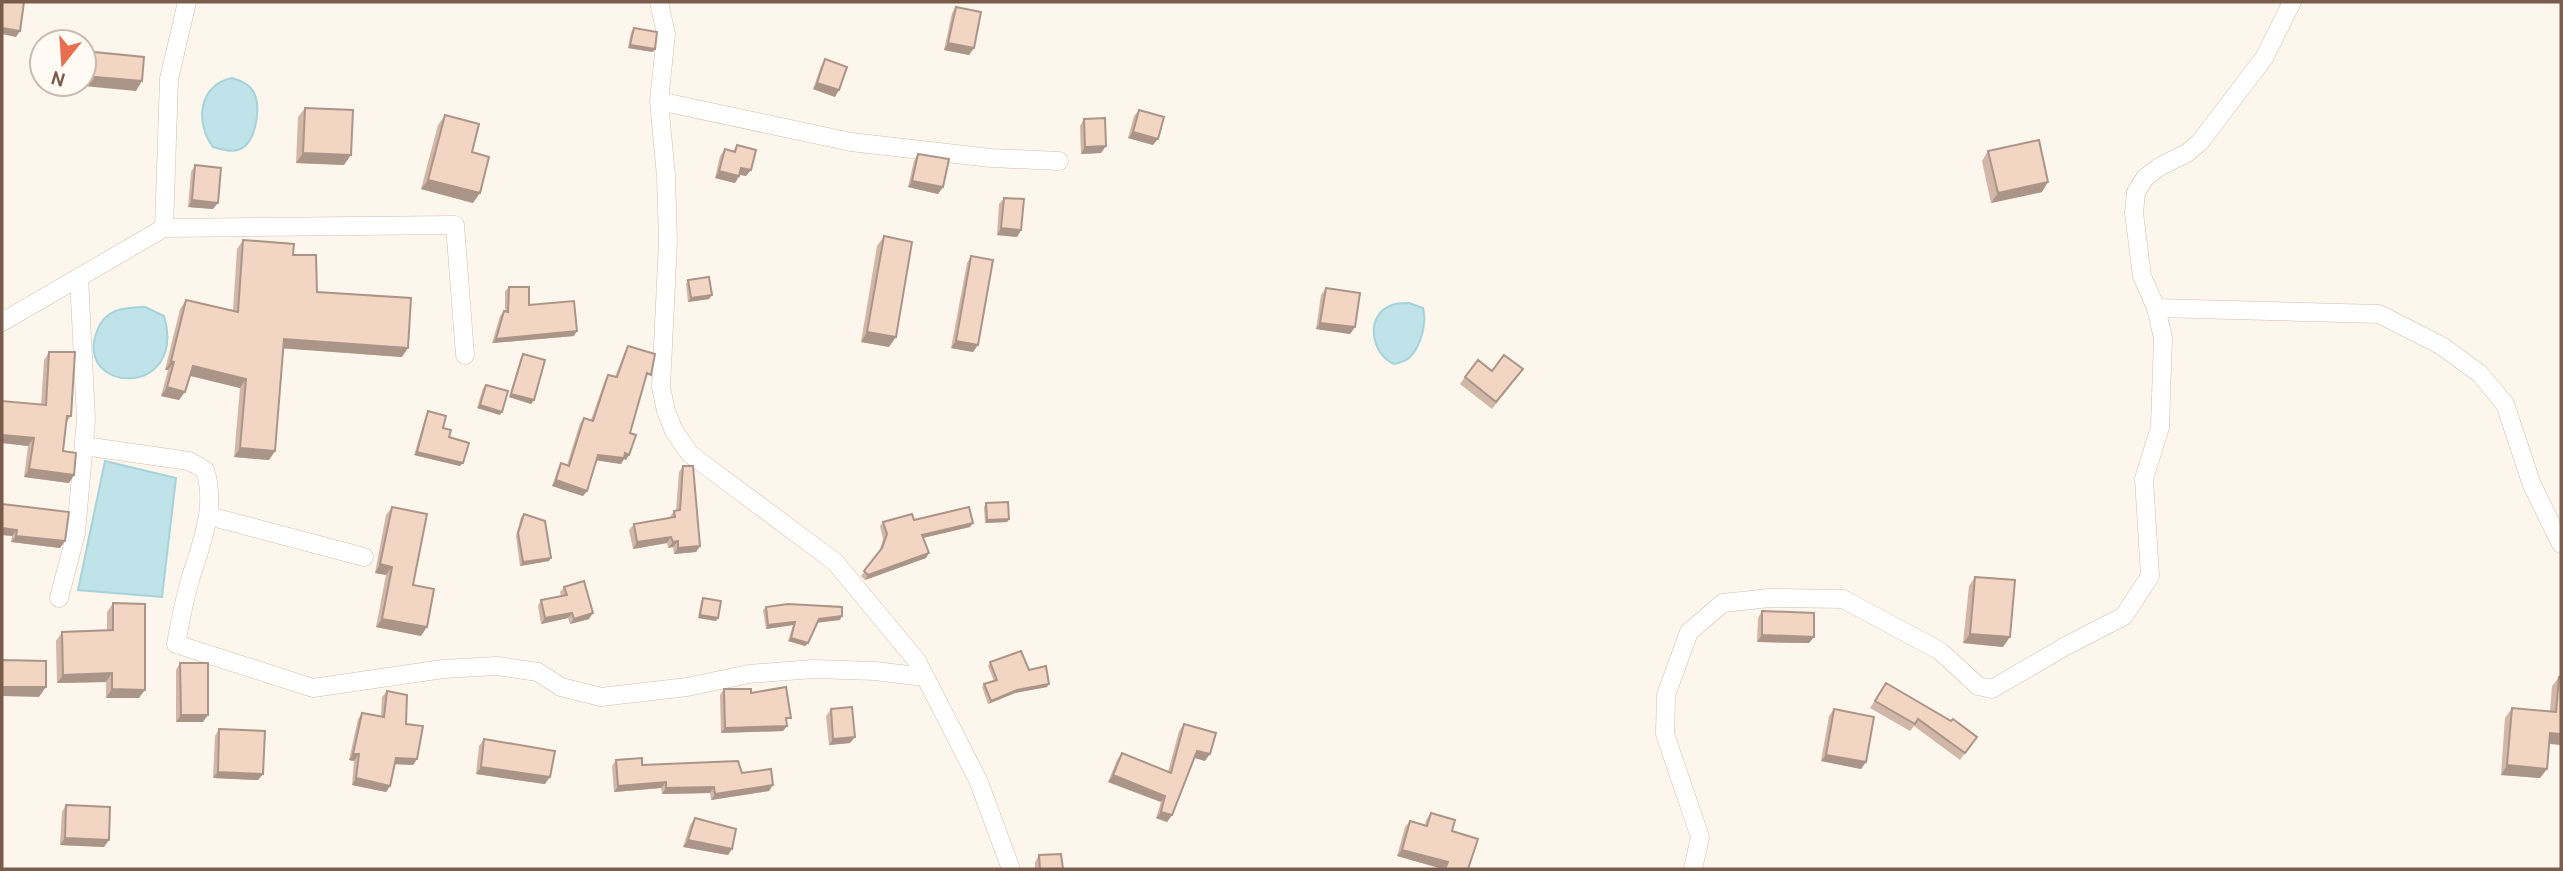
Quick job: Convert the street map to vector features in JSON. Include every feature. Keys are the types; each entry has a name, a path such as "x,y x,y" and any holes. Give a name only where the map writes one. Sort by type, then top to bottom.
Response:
{"street":[{"path":"164,228 169,79 187,2"},
{"path":"659,2 666,34 659,101 666,176 668,241 661,387 674,431 690,454 835,562 917,661 978,780 1011,869"},
{"path":"1693,869 1700,837 1665,734 1666,695 1689,632 1723,603 1770,598 1843,599 1940,651 1978,686 1992,689 2124,616 2150,576 2144,480 2160,427 2163,338 2156,308 2142,276 2134,213 2136,192 2145,178 2159,167 2188,153 2200,142 2264,58 2292,2"},
{"path":"659,101 851,142 991,158 1059,161"},
{"path":"2,322 164,228 455,225 465,355"},
{"path":"59,598 76,533 86,419 79,277"},
{"path":"2156,308 2379,314 2442,346 2480,374 2505,404 2532,485 2561,544"},
{"path":"84,446 189,461 205,470 210,486 209,516 184,604 176,644 313,688 443,669 497,666 538,672 561,687 601,697 687,687 749,674 813,669 875,671 925,677"},
{"path":"209,516 364,557"}],"water":[{"path":"232,78 245,83 252,90 257,113 255,129 249,142 238,150 229,151 213,147 207,137 202,116 206,97 212,88"},
{"path":"1409,303 1423,308 1422,334 1410,357 1394,364 1380,352 1376,344 1374,325 1383,310 1394,304"},
{"path":"145,307 164,316 167,343 160,362 147,374 130,378 114,376 101,367 94,352 100,323 116,311"},
{"path":"105,461 176,478 162,597 78,590"}],"building":[{"path":"2,2 24,2 20,31 2,28"},
{"path":"956,7 981,12 974,48 948,43"},
{"path":"634,28 657,32 655,49 630,45"},
{"path":"98,52 144,57 142,81 98,77"},
{"path":"825,59 847,67 839,90 817,83"},
{"path":"305,108 353,110 351,155 303,153"},
{"path":"1139,110 1164,117 1158,139 1133,132"},
{"path":"445,115 479,124 472,152 489,157 480,193 428,180"},
{"path":"1105,118 1106,146 1085,147 1084,119"},
{"path":"2039,140 2048,182 1998,193 1988,151"},
{"path":"737,145 756,150 751,170 741,168 739,176 719,171 725,149 735,152"},
{"path":"918,154 949,159 943,187 912,181"},
{"path":"195,165 221,168 218,203 192,200"},
{"path":"1004,198 1024,199 1021,230 1001,228"},
{"path":"884,236 912,242 896,337 867,332"},
{"path":"243,240 294,244 293,255 316,255 317,292 411,298 408,348 284,339 275,451 240,448 246,379 193,366 185,392 167,387 186,300 238,312"},
{"path":"971,256 993,260 978,345 956,341"},
{"path":"709,277 712,295 691,298 688,280"},
{"path":"509,287 529,287 529,305 574,301 577,331 496,339 504,311 508,312"},
{"path":"1326,288 1360,293 1355,327 1320,323"},
{"path":"628,346 655,354 651,375 647,373 630,433 636,435 629,455 625,453 624,458 598,455 587,491 556,480 561,463 569,466 584,418 593,421 608,375 617,377"},
{"path":"49,352 75,352 71,416 67,416 63,451 76,453 74,475 29,469 34,438 2,435 2,401 46,405"},
{"path":"523,354 545,360 534,400 511,394"},
{"path":"1504,355 1523,369 1496,402 1465,377 1478,360 1492,371"},
{"path":"486,385 508,391 502,412 480,405"},
{"path":"428,411 446,416 443,428 451,430 449,437 469,443 463,463 417,452"},
{"path":"683,466 693,466 700,546 678,548 678,541 673,542 671,537 637,542 634,524 675,517 674,511 680,510"},
{"path":"1008,502 1009,519 987,520 986,503"},
{"path":"2,504 69,512 65,541 16,536 17,530 2,528"},
{"path":"392,507 427,514 413,585 434,589 427,627 382,619 392,567 380,564"},
{"path":"969,507 973,523 922,535 929,553 868,575 864,571 882,548 887,534 883,522 912,514 914,520"},
{"path":"524,514 545,521 551,558 523,562 518,533"},
{"path":"1975,577 2015,580 2010,637 1970,634"},
{"path":"584,581 593,613 574,619 572,613 545,618 541,600 567,595 564,587"},
{"path":"703,598 721,601 718,618 700,615"},
{"path":"113,603 145,604 145,690 112,689 112,673 63,675 62,632 113,630"},
{"path":"788,604 842,607 842,616 819,619 808,643 791,638 795,622 768,625 766,607"},
{"path":"1762,611 1814,613 1814,637 1762,635"},
{"path":"1021,651 1029,670 1046,666 1049,684 1017,690 991,701 984,684 997,680 990,662"},
{"path":"2,660 46,661 46,687 2,687"},
{"path":"180,663 208,663 208,715 181,715"},
{"path":"2559,677 2561,734 2550,733 2547,769 2507,765 2512,708 2556,712"},
{"path":"1886,683 1951,721 1953,719 1977,737 1965,753 1918,719 1915,724 1875,701"},
{"path":"786,687 791,718 786,718 787,726 725,728 724,689 751,689 751,693"},
{"path":"387,691 407,695 406,724 423,726 417,759 396,758 390,786 356,778 359,754 353,754 362,713 384,717"},
{"path":"852,707 855,737 833,739 831,709"},
{"path":"1834,709 1874,717 1866,762 1826,755"},
{"path":"1184,724 1216,733 1210,754 1197,751 1172,815 1161,812 1165,796 1113,775 1122,753 1171,773"},
{"path":"219,729 265,731 263,774 218,772"},
{"path":"484,739 555,751 550,777 481,767"},
{"path":"642,758 642,765 738,761 742,773 771,769 773,785 715,794 714,787 666,788 666,782 618,786 616,760"},
{"path":"66,805 110,807 109,840 65,838"},
{"path":"1431,813 1455,820 1452,831 1478,839 1468,869 1445,869 1448,862 1402,850 1410,821 1427,826"},
{"path":"695,818 736,829 732,849 688,840"},
{"path":"1061,854 1063,869 1040,869 1039,855"}]}
